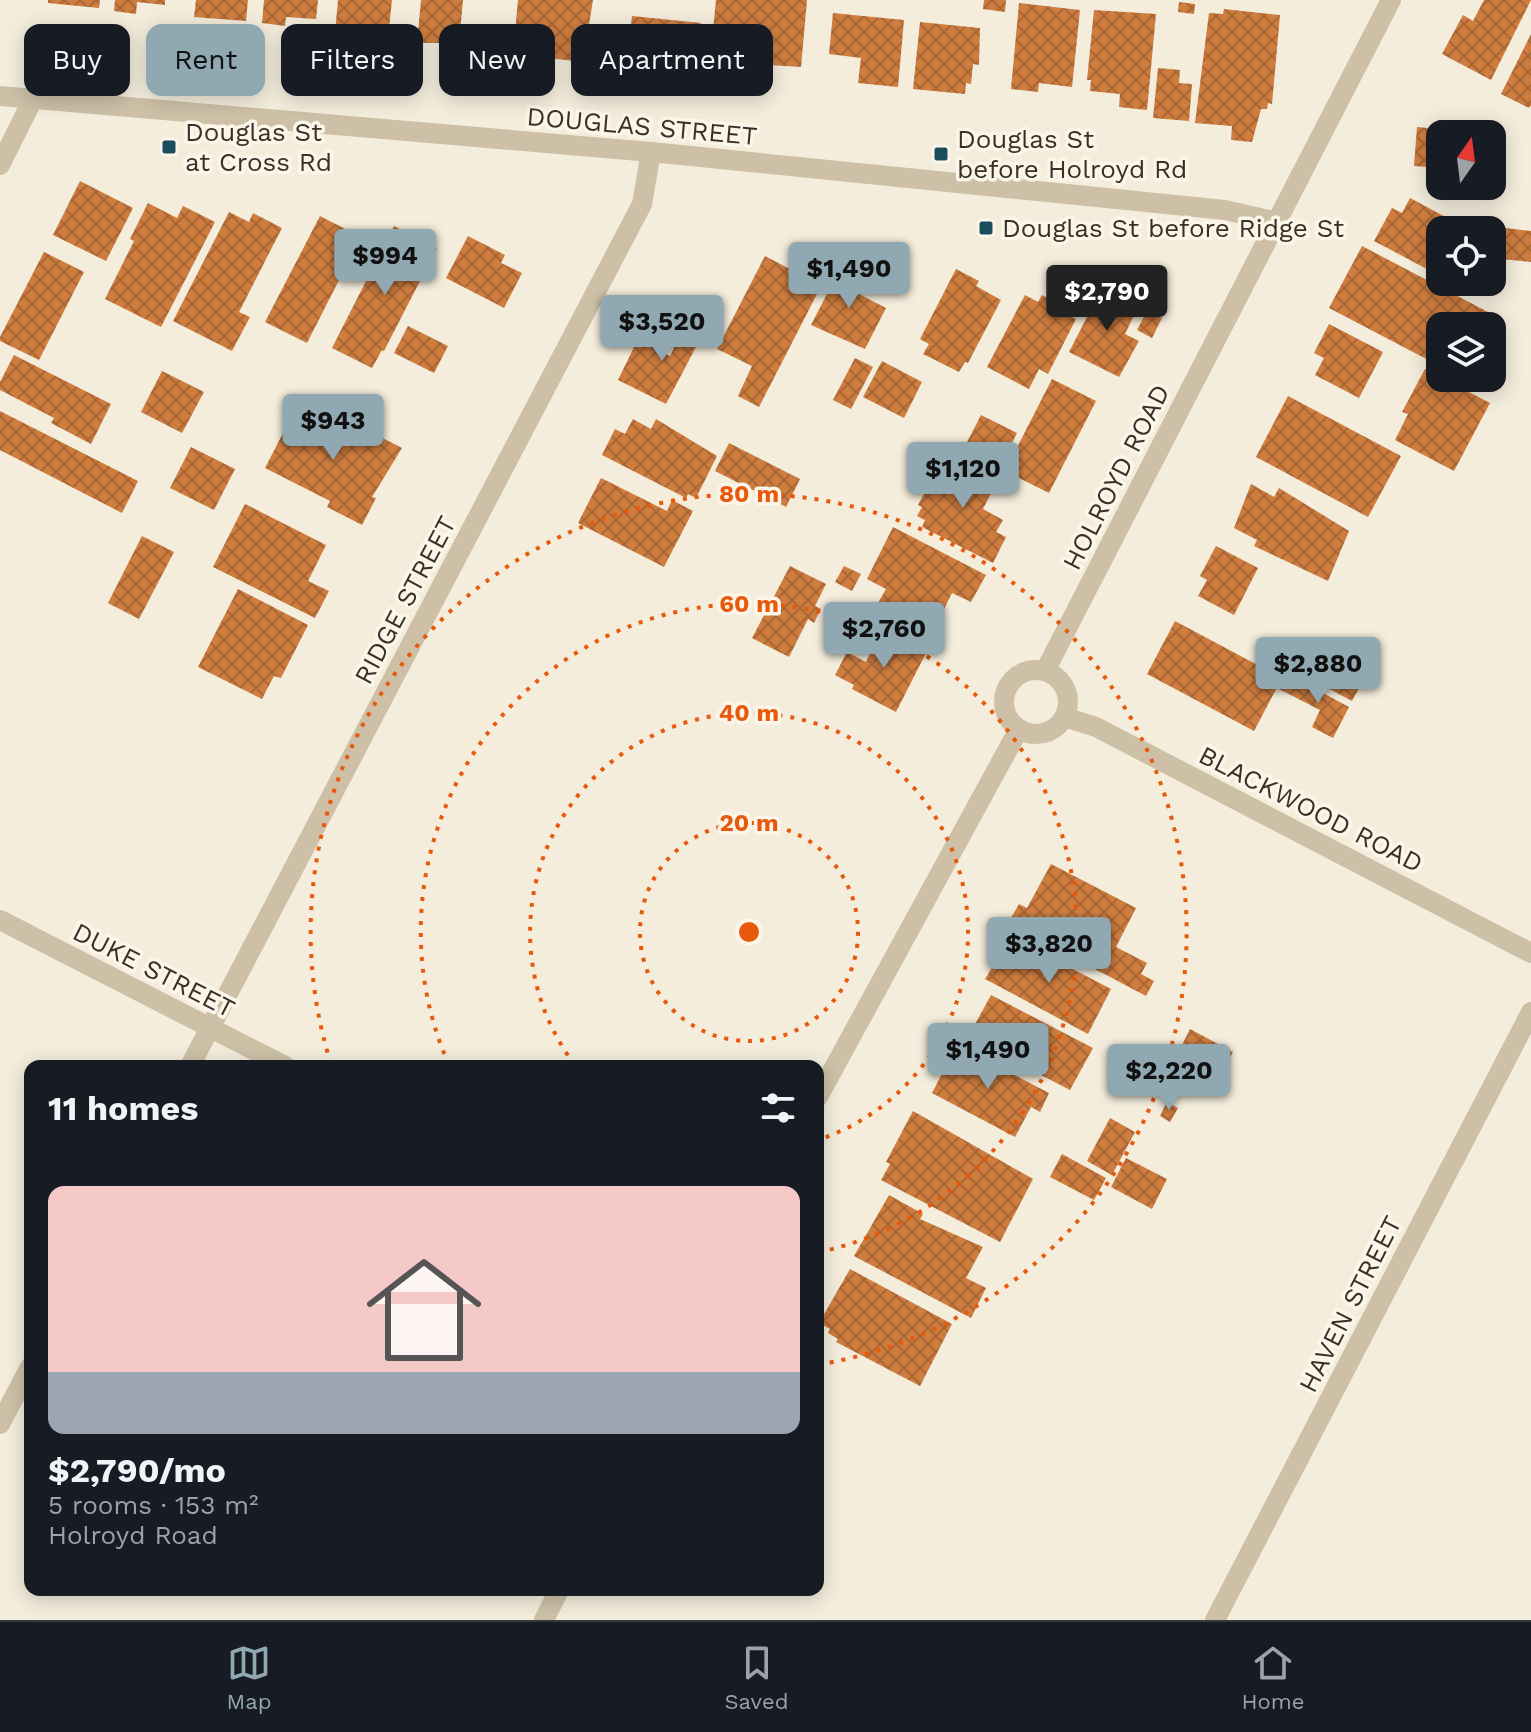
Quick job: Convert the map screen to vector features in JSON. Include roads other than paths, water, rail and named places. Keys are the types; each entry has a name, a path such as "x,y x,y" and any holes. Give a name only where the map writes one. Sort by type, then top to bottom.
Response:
{"street":[{"name":"HOLROYD ROAD","path":"1045,671 1391,0"},
{"name":"DOUGLAS STREET","path":"0,96 651,152 1225,210 1278,222"},
{"path":"0,165 33,99"},
{"name":"RIDGE STREET","path":"193,1060 642,204 651,152"},
{"path":"1027,671 1045,671 1055,676 1066,689 1068,700 1064,717 1044,733 1019,729 1005,710 1009,686 1027,671"},
{"name":"BLACKWOOD ROAD","path":"1064,717 1096,727 1531,953"},
{"path":"824,1086 1019,729"},
{"name":"DUKE STREET","path":"0,920 273,1060"},
{"name":"HAVEN STREET","path":"1215,1620 1531,1012"},
{"path":"0,1424 24,1378"},
{"path":"544,1620 556,1596"}],"place":[{"name":"Douglas St at Cross Rd","path":"169,147"},
{"name":"Douglas St before Holroyd Rd","path":"941,154"},
{"name":"Douglas St before Ridge St","path":"986,228"}]}
